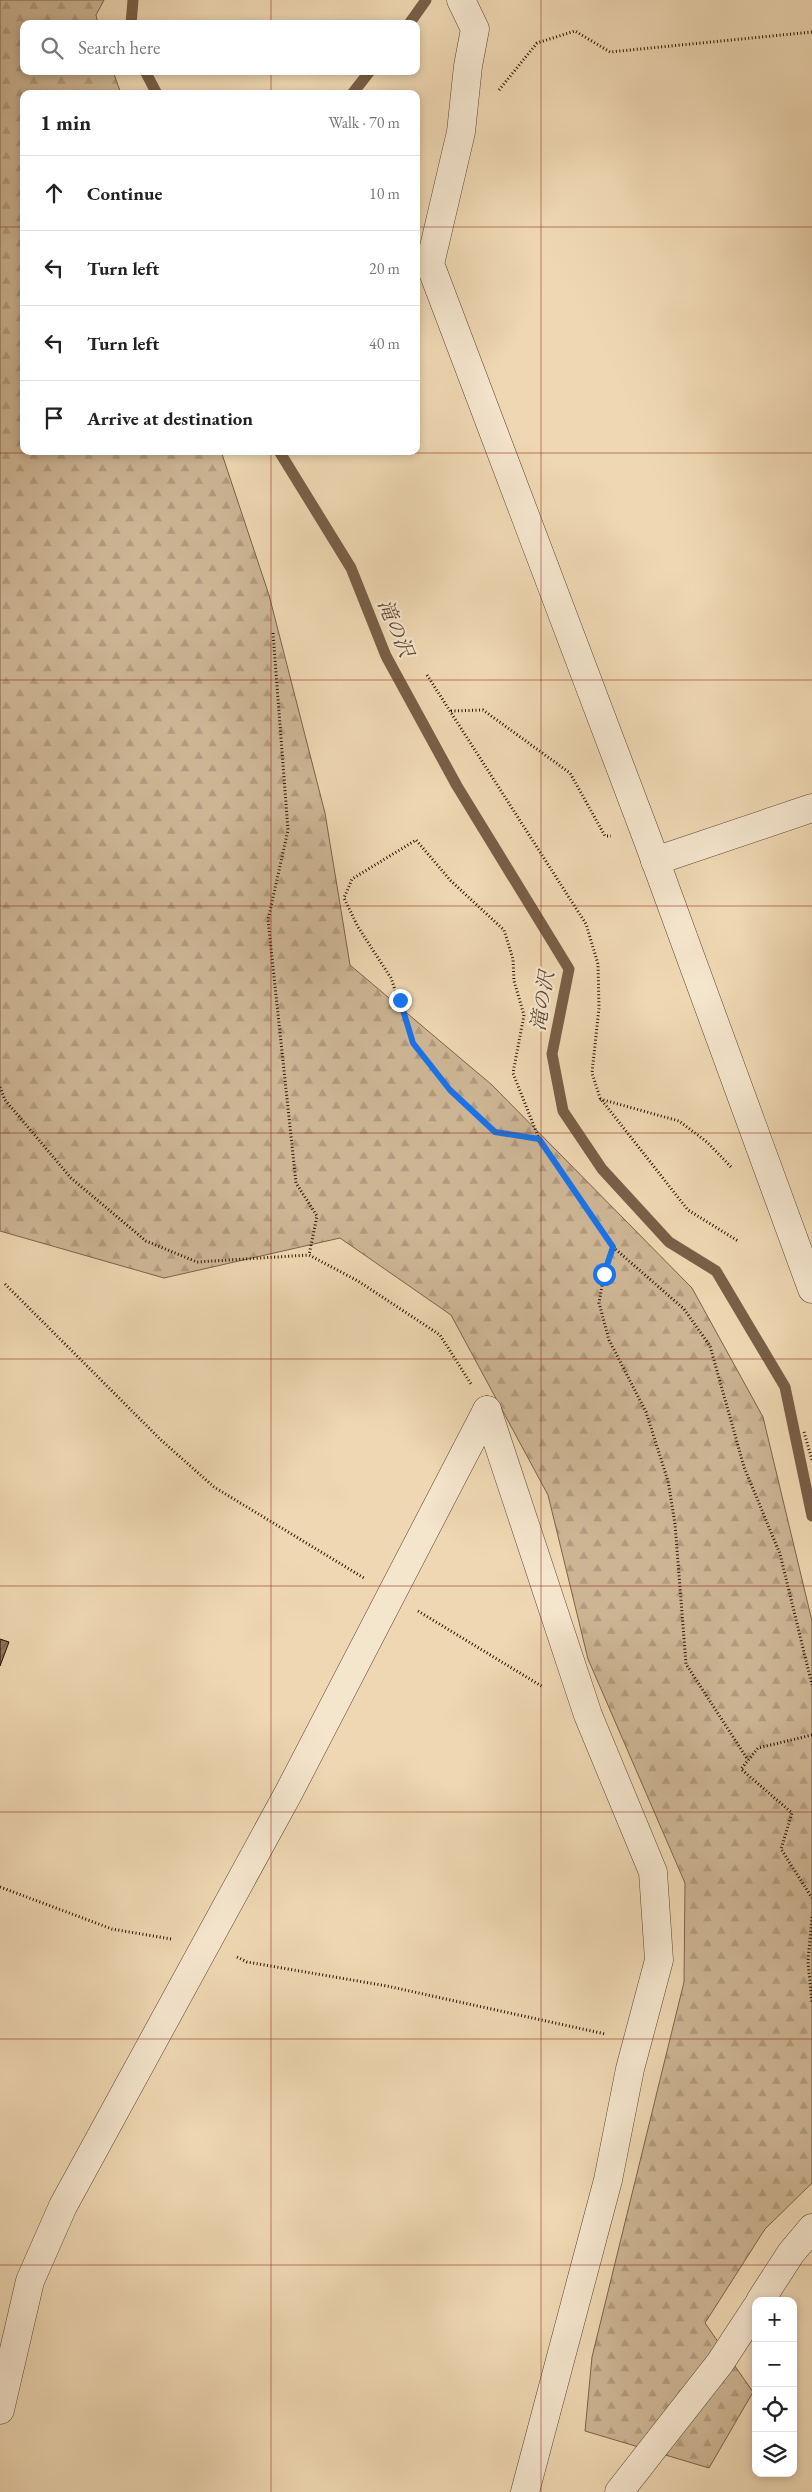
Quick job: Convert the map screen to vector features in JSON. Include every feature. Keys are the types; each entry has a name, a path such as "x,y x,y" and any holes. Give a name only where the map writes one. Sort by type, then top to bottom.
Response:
{"street":[{"path":"460,0 475,29 468,66 461,132 430,264 651,849 812,1289"},
{"path":"651,849 812,808"},
{"path":"0,2410 30,2281 63,2206 289,1792 487,1410"},
{"path":"487,1410 588,1715 653,1872 659,1960 630,2069 608,2180 525,2492"},
{"path":"763,2297 791,2253 812,2228"},
{"path":"619,2492 720,2363 752,2314"}],"path":[{"path":"461,132 505,83 537,43 574,31 610,52 812,32"},
{"path":"273,633 288,830 268,920 296,1183 317,1216 309,1255"},
{"path":"427,675 586,924 598,964 599,1008 592,1073 600,1098 688,1210 738,1241"},
{"path":"451,711 483,710 570,773 605,836 651,849"},
{"path":"539,1139 495,1132 450,1090 413,1043 391,978 358,927 344,898 352,879 416,840 451,881 504,930 513,959 514,980 524,1015 514,1073 539,1139 613,1247 684,1309 710,1346 744,1467 780,1554 812,1685"},
{"path":"0,1087 5,1100 71,1178 146,1241 196,1262 309,1255 358,1281 440,1335 487,1410"},
{"path":"600,1098 679,1121 707,1142 734,1169"},
{"path":"613,1247 604,1274 599,1303 609,1340 646,1412 668,1481 675,1524 686,1664 748,1760"},
{"path":"5,1284 161,1440 214,1487 588,1715"},
{"path":"804,1432 812,1460"},
{"path":"812,1735 758,1748 741,1769 792,1812 781,1849 812,1898"},
{"path":"0,1887 112,1929 206,1944 247,1962 386,1986 637,2042"},
{"path":"812,1917 808,1961 812,2004"}],"green space":[{"path":"0,0 104,0 96,15 97,20 20,20 20,75 114,75 120,90 20,90 20,455 222,455 269,595 325,813 350,965 492,1085 692,1288 763,1417 812,1621 812,2183 765,2229 705,2323 752,2391 752,2394 709,2468 585,2431 592,2357 684,1982 685,1883 588,1659 548,1495 451,1315 340,1238 164,1278 0,1231"}],"building":[{"path":"0,1639 9,1642 0,1666"}],"waterway":[{"path":"131,20 133,0"},
{"name":"滝の沢","path":"412,20 426,0"},
{"path":"147,75 155,90"},
{"name":"滝の沢","path":"355,90 367,75"},
{"name":"滝の沢","path":"281,455 351,568 386,656 457,786 569,969 552,1054 563,1111 602,1169 669,1242 716,1271 785,1387 812,1516"}],"route":[{"path":"400,1000 413,1043 450,1090 495,1132 539,1139 613,1247 604,1274"}]}
